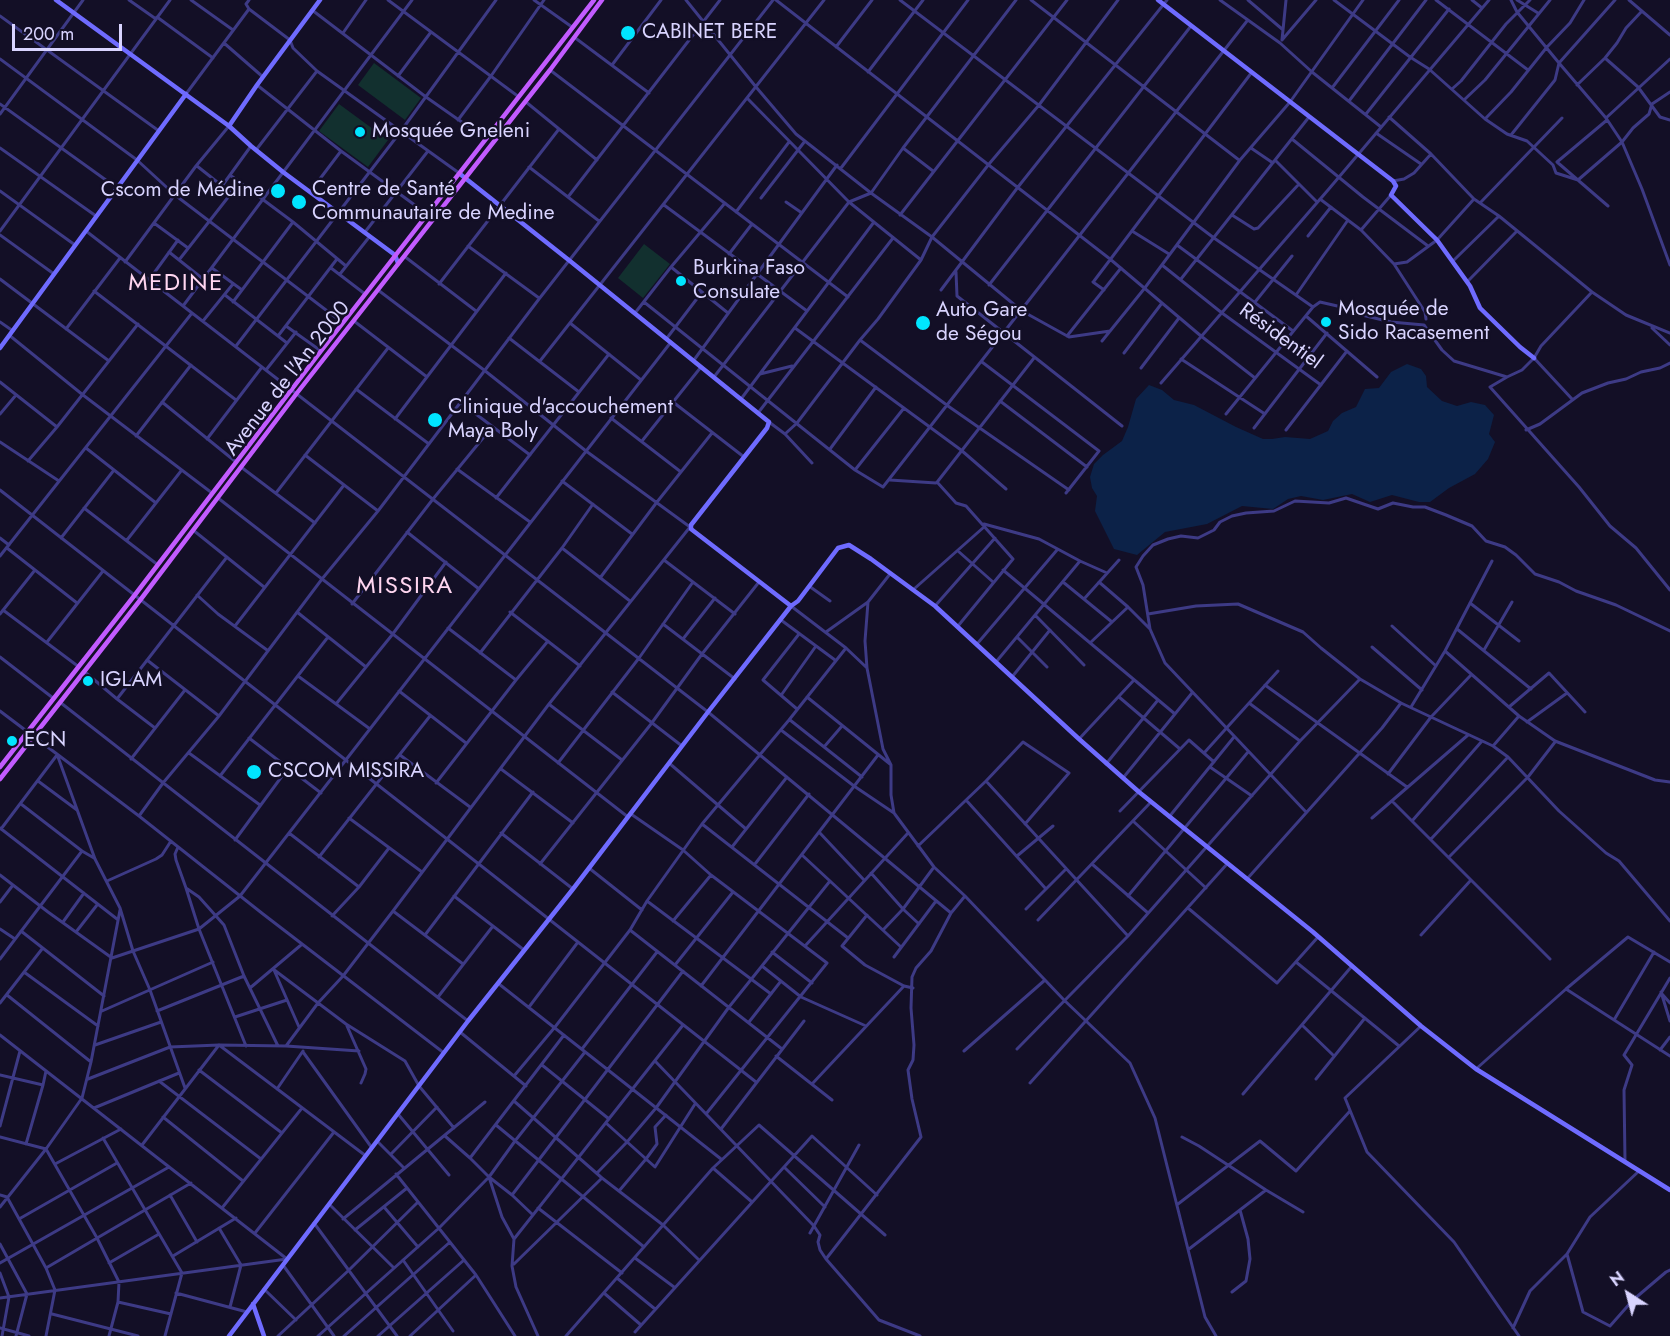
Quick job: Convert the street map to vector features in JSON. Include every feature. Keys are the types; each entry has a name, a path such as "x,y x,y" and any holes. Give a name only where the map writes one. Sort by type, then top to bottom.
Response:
{"main road":[{"path":"56,0 229,126 283,172 395,255 398,263"},
{"path":"229,126 256,85 320,0"},
{"name":"Avenue de l'An 2000","path":"0,767 53,698 141,599 404,256 486,139 594,0"},
{"name":"Avenue de l'An 2000","path":"0,779 59,702 134,596 395,255 550,70 602,0"},
{"path":"1158,0 1165,2 1192,26 1393,181 1396,186 1391,195 1437,240 1468,281 1480,308 1534,358"},
{"path":"0,348 186,94"},
{"path":"462,176 769,422 767,428 690,527 792,606"},
{"path":"229,1336 468,1021 525,951 708,712 838,548 849,545 935,606 1106,764 1318,937 1421,1026 1476,1069 1670,1191"},
{"path":"253,1304 264,1336"}],"street":[{"path":"0,114 83,0"},
{"path":"129,0 213,58"},
{"path":"54,274 0,233 170,0"},
{"path":"191,0 233,30"},
{"path":"249,0 246,4 249,9 290,40 293,48 317,71 462,176"},
{"path":"343,33 366,0"},
{"path":"388,0 519,97"},
{"path":"183,306 412,0"},
{"path":"236,346 426,98 496,0"},
{"path":"534,0 573,28"},
{"path":"458,120 544,0"},
{"path":"612,65 662,0"},
{"path":"686,0 796,134 932,237 1022,311 1067,336 1110,331"},
{"path":"568,197 720,0"},
{"path":"139,816 163,783 219,716 296,612 378,511 539,299 775,0 1110,259 1179,318 1255,378"},
{"path":"540,361 824,0"},
{"path":"836,47 872,0"},
{"path":"900,0 1214,238 1313,307"},
{"path":"868,72 923,0"},
{"path":"694,360 827,179 897,94 968,0"},
{"path":"714,377 849,202 871,193 1016,0"},
{"path":"1031,0 1240,160"},
{"path":"900,215 1067,0"},
{"path":"785,434 797,423 878,319 921,260 932,237 988,164 1038,105 1118,0"},
{"path":"1220,0 1247,21 1281,42 1312,72 1381,127"},
{"path":"1248,0 1282,29"},
{"path":"1281,42 1286,0"},
{"path":"1281,42 1316,0"},
{"path":"1334,0 1429,69 1485,119 1511,135 1527,141 1553,165 1556,173 1578,180"},
{"path":"1102,341 1144,289 1240,160 1290,102 1363,0"},
{"path":"1332,88 1399,0"},
{"path":"1349,101 1425,0"},
{"path":"1436,0 1528,70"},
{"path":"1472,0 1482,8"},
{"path":"1161,383 1319,201 1488,0"},
{"path":"1511,0 1517,12 1606,119 1622,142 1670,265"},
{"path":"1517,0 1538,13"},
{"path":"1452,89 1461,81 1506,24 1530,0"},
{"path":"1464,100 1485,80 1550,0"},
{"path":"1485,119 1570,23 1584,0"},
{"path":"1511,135 1555,80 1559,63 1615,0"},
{"path":"1629,0 1670,35"},
{"path":"941,290 1018,188 1165,2"},
{"path":"186,94 249,9"},
{"path":"1366,114 1449,9"},
{"path":"312,10 426,98 486,139"},
{"path":"1577,85 1605,58 1626,28 1642,11"},
{"path":"0,16 159,131"},
{"path":"644,302 855,470 883,488 1247,21"},
{"path":"989,285 1192,26"},
{"path":"398,76 431,32"},
{"path":"574,37 649,93"},
{"path":"224,43 263,77"},
{"path":"1605,58 1638,87 1660,117 1670,120"},
{"path":"1608,206 1557,162 1670,58"},
{"path":"0,59 137,160 175,195 343,324"},
{"path":"550,70 848,297"},
{"path":"256,150 317,71"},
{"path":"1104,290 1094,281 1252,72"},
{"path":"256,85 341,151 428,214"},
{"path":"1578,180 1622,142 1649,114 1652,104 1670,92"},
{"path":"747,99 849,202 921,260"},
{"path":"524,101 597,160"},
{"path":"0,104 117,188"},
{"path":"1181,279 1309,117"},
{"path":"1389,117 1431,154 1474,199 1499,216 1592,292 1626,315 1670,333"},
{"path":"1480,204 1562,118"},
{"path":"125,262 196,166 229,126"},
{"path":"439,284 559,129"},
{"path":"1376,133 1421,164"},
{"path":"1292,139 1428,246"},
{"path":"761,198 805,141"},
{"path":"736,212 789,142"},
{"path":"222,186 251,147"},
{"path":"0,148 97,216"},
{"path":"903,148 933,171"},
{"path":"1251,148 1274,162 1319,201 1331,207 1361,230 1394,264 1425,312 1426,319"},
{"path":"310,192 341,151"},
{"path":"340,274 428,151"},
{"path":"1393,181 1404,180 1414,173 1431,154"},
{"path":"196,166 231,193"},
{"path":"529,167 600,221"},
{"path":"230,175 293,222 346,266"},
{"path":"179,260 240,182"},
{"path":"1232,215 1254,230 1299,184"},
{"path":"0,191 75,245"},
{"path":"1361,230 1391,195"},
{"path":"1394,264 1407,262 1437,240 1474,199"},
{"path":"786,202 802,213"},
{"path":"635,314 725,203"},
{"path":"664,205 807,311"},
{"path":"1308,236 1331,207"},
{"path":"1453,261 1499,216"},
{"path":"1296,295 1348,220"},
{"path":"233,302 293,222"},
{"path":"741,399 874,222"},
{"path":"154,223 188,248"},
{"path":"729,254 752,224"},
{"path":"86,231 678,688 951,914"},
{"path":"1132,231 1169,254"},
{"path":"1468,281 1518,231"},
{"path":"758,413 893,238"},
{"path":"149,280 178,240"},
{"path":"1177,244 1293,331"},
{"path":"468,246 539,299"},
{"path":"169,252 203,279"},
{"path":"404,256 477,312"},
{"path":"1255,302 1292,256"},
{"path":"66,329 120,258"},
{"path":"278,336 338,259"},
{"name":"Résidentiel","path":"1162,265 1222,313 1321,385"},
{"path":"671,267 728,313"},
{"path":"211,268 242,290"},
{"path":"331,268 365,294"},
{"path":"1067,336 1121,268"},
{"path":"956,270 957,296 1122,426"},
{"path":"395,418 506,273"},
{"path":"0,279 109,361"},
{"path":"203,321 233,284"},
{"path":"286,1046 318,1002 343,976 549,705 690,527 553,426 484,370 378,290"},
{"path":"94,291 236,400"},
{"path":"112,958 200,929 240,896 641,380 669,340 675,327 702,292"},
{"path":"1592,292 1541,346 1534,358 1522,370 1490,387 1579,487 1610,526 1636,548 1670,590"},
{"path":"225,295 287,343"},
{"path":"1226,414 1305,315 1320,302 1391,322 1424,326 1442,350 1454,361 1507,377"},
{"path":"1124,352 1162,303"},
{"path":"0,556 192,313"},
{"path":"1305,315 1377,377"},
{"path":"1141,368 1179,318"},
{"path":"354,321 427,377"},
{"path":"0,322 83,395 212,493"},
{"path":"570,323 641,380"},
{"path":"28,461 138,324"},
{"path":"286,326 321,351"},
{"path":"1650,326 1670,345"},
{"path":"795,328 961,450 1006,489"},
{"path":"207,439 236,400 296,332"},
{"path":"1254,428 1327,333"},
{"path":"509,338 579,392"},
{"path":"860,340 1068,492 1099,451 982,362"},
{"path":"276,493 388,348"},
{"path":"1286,430 1347,351"},
{"path":"496,498 609,354"},
{"path":"937,482 1034,358"},
{"path":"1534,358 1572,399"},
{"path":"1181,359 1265,414"},
{"path":"1526,430 1540,424 1582,393 1670,363"},
{"path":"136,436 191,366"},
{"path":"760,375 794,366"},
{"path":"642,441 702,367"},
{"path":"0,382 57,427"},
{"path":"830,449 876,387"},
{"path":"357,389 429,444"},
{"path":"0,414 16,395"},
{"path":"1000,401 1087,467"},
{"path":"162,402 236,462"},
{"path":"460,402 530,455"},
{"path":"674,402 744,457"},
{"path":"855,470 904,408"},
{"path":"611,418 681,472"},
{"path":"769,422 785,434 813,463"},
{"path":"352,604 492,427"},
{"path":"600,578 712,433"},
{"path":"0,442 59,481"},
{"path":"86,448 156,502"},
{"path":"305,455 378,511"},
{"path":"241,467 315,523"},
{"path":"457,469 530,522"},
{"path":"61,538 114,470"},
{"path":"126,541 181,471"},
{"path":"889,480 937,482 956,503 966,506 1013,559 958,626"},
{"path":"562,481 632,534"},
{"path":"235,626 344,485"},
{"path":"0,490 756,1082"},
{"path":"218,498 597,793 683,850 733,892 827,963 706,1114"},
{"path":"1306,812 1165,663 1150,630 1143,585 1136,567 1153,545 1181,536 1198,538 1214,530 1220,522 1232,516 1274,511 1295,501 1329,503 1346,498 1378,509 1393,503 1425,507 1472,526 1486,541 1505,547 1516,555 1535,574 1616,605 1670,631"},
{"path":"480,653 510,612 538,580 593,504"},
{"path":"84,508 158,565"},
{"path":"984,525 1039,539 1107,573"},
{"path":"914,589 984,525"},
{"path":"193,530 264,588"},
{"path":"407,532 479,589"},
{"path":"0,537 35,570 78,603"},
{"path":"935,606 995,538"},
{"path":"562,548 630,601"},
{"path":"977,644 1057,550"},
{"path":"958,551 993,582"},
{"path":"117,699 227,557"},
{"path":"664,560 735,614"},
{"path":"1084,599 1119,560"},
{"path":"996,662 1080,561"},
{"path":"1411,707 1445,651 1492,561"},
{"path":"336,704 393,635 446,562"},
{"path":"35,570 1,612 47,642 155,728"},
{"path":"1003,570 1175,714"},
{"path":"47,642 103,571"},
{"path":"826,632 868,602 891,573"},
{"path":"558,763 639,658 693,582"},
{"path":"540,864 759,582"},
{"path":"1063,582 1112,622"},
{"path":"1099,582 1150,630"},
{"path":"809,586 830,601"},
{"path":"197,596 267,650"},
{"path":"683,639 715,598"},
{"path":"868,602 865,640 867,668 883,749 891,765 891,795 894,813"},
{"path":"1484,650 1512,602"},
{"path":"1470,603 1519,641"},
{"path":"1148,614 1196,606 1238,604 1303,632 1360,679 1401,703 1493,746 1508,757 1559,811 1606,853 1619,861 1670,921"},
{"path":"792,606 846,648 867,668"},
{"path":"1090,643 1128,607"},
{"path":"296,612 366,667"},
{"path":"510,612 580,666"},
{"path":"1035,615 1084,665"},
{"path":"781,620 835,661"},
{"path":"663,624 735,679"},
{"path":"1392,626 1436,666"},
{"path":"448,628 516,680"},
{"path":"1457,629 1531,689"},
{"path":"1012,677 1050,630"},
{"path":"798,709 763,680 799,634"},
{"path":"220,776 328,637"},
{"path":"1017,637 1047,667"},
{"path":"436,783 548,641"},
{"path":"782,694 816,646"},
{"path":"1372,647 1422,690"},
{"path":"514,1076 630,930 647,901 702,824 846,648"},
{"path":"1445,651 1519,716 1555,741 1655,780 1670,782"},
{"path":"0,657 53,698"},
{"path":"147,660 219,716"},
{"path":"1204,753 1278,671"},
{"path":"1509,707 1549,673 1585,712"},
{"path":"1388,774 1431,717 1471,675"},
{"path":"298,676 370,729"},
{"path":"1017,1049 1128,936 1300,741 1360,679"},
{"path":"1079,739 1134,680"},
{"path":"1265,685 1407,787"},
{"path":"131,759 185,690"},
{"path":"399,691 466,743"},
{"path":"612,692 682,747"},
{"path":"1123,778 1192,693"},
{"path":"1527,722 1567,693"},
{"path":"807,697 891,765"},
{"path":"1119,697 1180,749"},
{"path":"1106,764 1158,700"},
{"path":"59,702 468,1021"},
{"path":"1249,703 1300,741"},
{"path":"1247,879 1382,728 1401,703"},
{"path":"549,705 622,760"},
{"path":"0,711 444,1053"},
{"path":"319,856 430,716"},
{"path":"1493,746 1519,716"},
{"path":"789,720 862,777"},
{"path":"824,747 842,726"},
{"path":"781,730 854,786 894,813 934,867 1130,1063 1155,1118 1205,1317 1216,1336"},
{"path":"1372,818 1468,735"},
{"path":"1169,817 1234,737"},
{"path":"249,738 321,793"},
{"path":"1120,811 1189,740 1214,762"},
{"path":"1412,821 1482,741"},
{"path":"1449,857 1528,777 1555,741"},
{"path":"918,846 1023,742 1069,773 1025,824"},
{"path":"1128,896 1248,751"},
{"path":"189,753 260,806"},
{"path":"0,754 6,759"},
{"path":"57,755 1,829 118,920"},
{"path":"57,755 95,859 120,908 133,951 158,1011 185,1088"},
{"path":"400,755 471,808"},
{"path":"701,986 878,755"},
{"path":"1431,839 1508,757"},
{"path":"669,763 746,829"},
{"path":"1210,767 1252,796"},
{"path":"235,840 288,768"},
{"path":"501,769 573,823"},
{"path":"732,846 787,777"},
{"path":"38,781 78,810"},
{"path":"986,781 1128,936"},
{"path":"425,935 533,792"},
{"path":"755,864 808,794"},
{"path":"966,800 1046,890"},
{"path":"1392,801 1550,959"},
{"path":"1038,920 1151,802"},
{"path":"21,804 95,859"},
{"path":"349,818 422,872"},
{"path":"1133,821 1206,888"},
{"path":"702,824 848,938"},
{"path":"1017,856 1053,826"},
{"path":"819,832 864,880"},
{"path":"289,833 359,887"},
{"path":"805,946 908,833"},
{"path":"501,834 573,889"},
{"path":"107,881 156,859 162,855 171,841"},
{"path":"178,847 175,854 176,860 200,929 246,1046"},
{"path":"333,916 359,887 388,848"},
{"path":"0,959 82,851"},
{"path":"802,855 901,947"},
{"path":"1092,864 1148,913"},
{"path":"1030,1083 1227,864"},
{"path":"883,930 903,909 934,867"},
{"path":"589,868 643,910"},
{"path":"1026,909 1066,869"},
{"path":"871,873 919,924"},
{"path":"0,874 112,958"},
{"path":"673,921 711,874"},
{"path":"1421,935 1472,880"},
{"path":"597,1173 656,1108 750,979 830,881"},
{"path":"0,902 13,885"},
{"path":"186,888 199,897 224,925 244,976 278,1046"},
{"path":"675,965 733,892"},
{"path":"63,922 84,893"},
{"path":"454,896 525,951"},
{"path":"826,1259 921,1137 908,1070 914,1052 911,1008 912,977 916,968 931,951 951,914 965,896"},
{"path":"647,901 771,994"},
{"path":"894,957 936,901"},
{"path":"76,932 98,904"},
{"path":"0,1207 46,1149 82,1098 95,1045 120,908"},
{"path":"1188,908 1277,983 1318,937"},
{"path":"393,911 463,964"},
{"path":"867,915 842,946 865,964 904,986 913,988"},
{"path":"438,997 493,926"},
{"path":"0,929 15,939"},
{"path":"630,930 782,1049"},
{"path":"21,931 104,996"},
{"path":"1476,1069 1628,937 1670,962"},
{"path":"529,1007 578,942"},
{"path":"250,988 302,944"},
{"path":"0,1003 42,949"},
{"path":"318,1336 439,1228 489,1178 657,952"},
{"path":"772,952 812,983"},
{"path":"1614,1020 1654,952"},
{"path":"101,1011 213,962"},
{"path":"1296,962 1400,1046"},
{"path":"761,966 801,997 866,1026"},
{"path":"1243,1094 1352,966"},
{"path":"273,969 299,1027"},
{"path":"273,969 346,1024 405,1061 419,1086 454,1128"},
{"path":"512,1195 683,971"},
{"path":"24,972 98,1026"},
{"path":"158,1011 244,976"},
{"path":"1625,1162 1624,1090 1632,1065 1624,1055 1670,978"},
{"path":"964,1051 1045,980"},
{"path":"748,1023 782,981"},
{"path":"499,984 722,1160"},
{"path":"812,1084 904,986"},
{"path":"1566,989 1670,1056"},
{"path":"1661,992 1670,1003"},
{"path":"1661,992 1670,1021"},
{"path":"7,995 91,1062"},
{"path":"235,1017 287,1000"},
{"path":"1316,1079 1365,1018"},
{"path":"721,1129 804,1021"},
{"path":"95,1045 161,1022"},
{"path":"346,1024 366,1069 361,1083"},
{"path":"514,1239 683,1025"},
{"path":"1302,1025 1334,1056"},
{"path":"1421,1026 1345,1098 1367,1152 1454,1242 1512,1328 1521,1336"},
{"path":"460,1032 526,1086"},
{"path":"0,1035 287,1259"},
{"path":"470,1158 564,1035"},
{"path":"1660,1050 1670,1037"},
{"path":"142,1145 219,1045"},
{"path":"219,1045 366,1156"},
{"path":"87,1080 170,1047 286,1046 304,1050 359,1051"},
{"path":"277,1089 304,1050"},
{"path":"304,1050 372,1148"},
{"path":"0,1126 21,1051"},
{"path":"776,1056 832,1100"},
{"path":"655,1061 814,1226 819,1235 820,1250 826,1259 879,1320 920,1336"},
{"path":"542,1065 609,1119"},
{"path":"199,1070 282,1133"},
{"path":"26,1144 46,1071"},
{"path":"94,1108 179,1073"},
{"path":"0,1075 43,1085"},
{"path":"159,1081 261,1159"},
{"path":"514,1101 602,1178 663,1225 699,1261"},
{"path":"343,1219 485,1102"},
{"path":"606,1123 655,1167 695,1104"},
{"path":"391,1154 437,1107"},
{"path":"222,1208 302,1108"},
{"path":"1178,1204 1260,1141 1296,1171 1350,1112"},
{"path":"398,1114 449,1175"},
{"path":"619,1191 657,1144 655,1127 666,1115"},
{"path":"163,1117 243,1181"},
{"path":"496,1125 644,1247"},
{"path":"568,1335 712,1168 759,1125 885,1235"},
{"path":"55,1164 121,1129"},
{"path":"255,1233 334,1132"},
{"path":"445,1135 489,1178 533,1215"},
{"path":"635,1332 812,1136 877,1195"},
{"path":"0,1137 46,1149 97,1238 119,1282 118,1302 108,1336"},
{"path":"1182,1137 1303,1212"},
{"path":"103,1138 182,1273 165,1336"},
{"path":"377,1141 404,1168"},
{"path":"810,1233 859,1144"},
{"path":"19,1219 117,1163"},
{"path":"0,1263 169,1167"},
{"path":"784,1167 825,1207"},
{"path":"712,1168 752,1202"},
{"path":"1512,1328 1530,1291 1567,1254 1590,1217 1639,1171"},
{"path":"396,1174 476,1275 515,1336"},
{"path":"489,1178 502,1217 514,1239 513,1266 516,1287 538,1336"},
{"path":"513,1266 602,1178"},
{"path":"46,1268 191,1183"},
{"path":"355,1230 407,1188"},
{"path":"1189,1249 1266,1190"},
{"path":"0,1195 7,1197 46,1268 55,1290 46,1336"},
{"path":"170,1195 197,1242"},
{"path":"278,1336 418,1202"},
{"path":"329,1204 394,1268"},
{"path":"384,1207 418,1247"},
{"path":"538,1208 622,1273"},
{"path":"1232,1292 1246,1281 1250,1259 1248,1239 1240,1210"},
{"path":"172,1256 236,1218"},
{"path":"314,1223 398,1336"},
{"path":"219,1228 241,1265 230,1308"},
{"path":"109,1263 159,1234"},
{"path":"344,1336 450,1242"},
{"path":"0,1244 27,1294 17,1334"},
{"path":"1567,1254 1583,1312 1610,1326 1633,1300 1670,1270"},
{"path":"635,1257 675,1288"},
{"path":"0,1298 287,1259"},
{"path":"403,1260 453,1331"},
{"path":"378,1336 464,1260"},
{"path":"283,1265 334,1336"},
{"path":"0,1274 9,1297 2,1336"},
{"path":"411,1336 476,1275"},
{"path":"617,1278 655,1309"},
{"path":"264,1289 296,1320"},
{"path":"176,1293 247,1312"},
{"path":"604,1293 641,1325"},
{"path":"118,1302 171,1314"},
{"path":"52,1313 138,1336"},
{"path":"2,1328 28,1336"}],"green space":[{"path":"374,63 421,98 405,120 358,85"},
{"path":"339,104 388,140 368,167 319,131"},
{"path":"644,244 670,264 643,298 618,278"}],"water":[{"path":"1407,364 1421,369 1426,376 1427,387 1442,401 1457,406 1471,402 1485,405 1494,415 1489,434 1495,442 1488,459 1475,474 1449,488 1430,502 1419,502 1392,495 1370,502 1352,494 1323,500 1301,496 1288,499 1273,509 1242,506 1207,524 1165,532 1137,555 1114,549 1095,511 1097,496 1092,488 1090,477 1094,464 1122,441 1136,399 1149,385 1162,390 1174,400 1194,405 1263,439 1285,437 1310,439 1328,431 1333,421 1342,413 1356,407 1365,389 1379,388 1391,372"}],"place":[{"name":"CABINET BERE","path":"628,33"},
{"name":"Mosquée Gneleni","path":"360,132"},
{"name":"Cscom de Médine","path":"278,191"},
{"name":"Centre de Santé Communautaire de Medine","path":"299,202"},
{"name":"Burkina Faso Consulate","path":"681,281"},
{"name":"Mosquée de Sido Racasement","path":"1326,322"},
{"name":"Auto Gare de Ségou","path":"923,323"},
{"name":"Clinique d'accouchement Maya Boly","path":"435,420"},
{"name":"IGLAM","path":"88,681"},
{"name":"ECN","path":"12,741"},
{"name":"CSCOM MISSIRA","path":"254,772"}],"district":[{"name":"MEDINE","path":"176,284"},
{"name":"MISSIRA","path":"405,587"}]}
